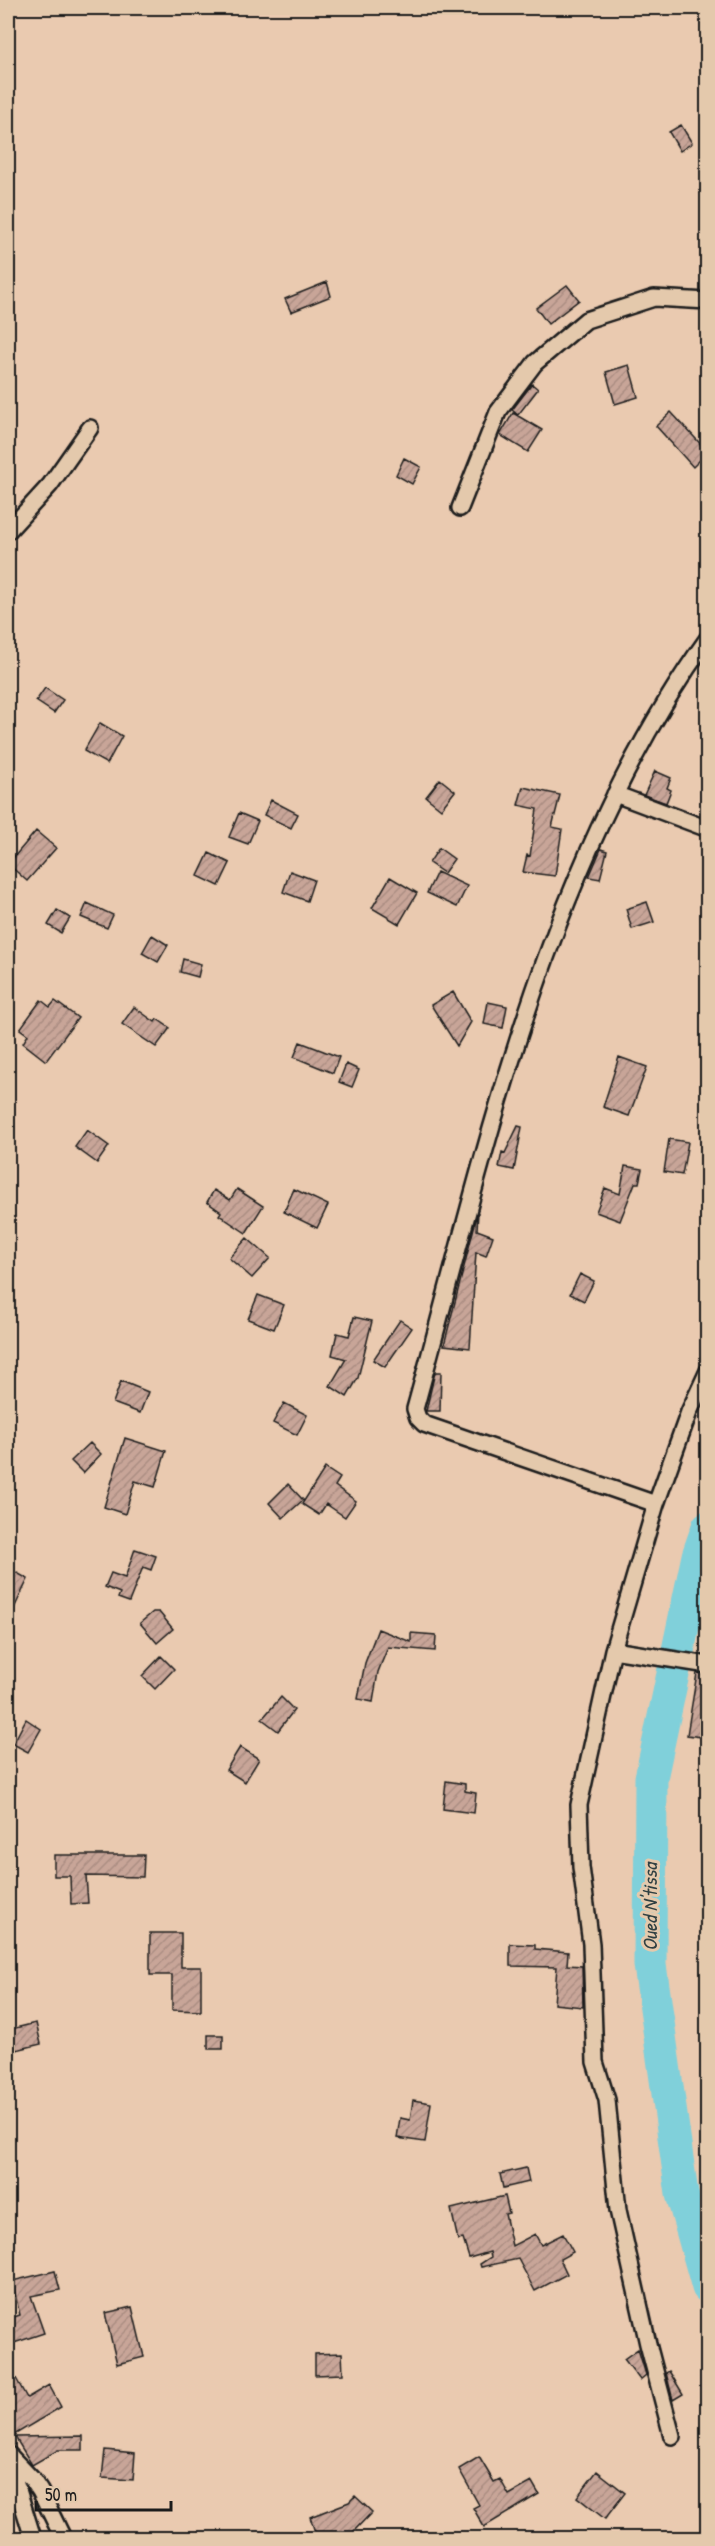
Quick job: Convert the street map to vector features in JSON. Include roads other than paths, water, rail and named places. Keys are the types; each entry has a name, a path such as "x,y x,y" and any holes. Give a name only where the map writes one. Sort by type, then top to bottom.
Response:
{"street":[{"path":"460,507 498,412 535,363 586,320 654,298 708,301"},
{"path":"8,531 50,485 90,428"},
{"path":"656,1504 424,1424 418,1418 416,1409 506,1074 557,930 615,795 674,685 708,638"},
{"path":"615,795 708,829"},
{"path":"672,2436 648,2344 618,2210 607,2100 595,2062 591,1944 581,1867 579,1805 614,1650 656,1504 689,1412 708,1371"},
{"path":"614,1650 708,1665"},
{"path":"8,2455 33,2538"},
{"path":"8,2455 40,2491 63,2538"}],"waterway":[{"name":"Oued N'tissa","path":"708,1527 698,1556 651,1778 650,1965 682,2194 708,2287"}]}
